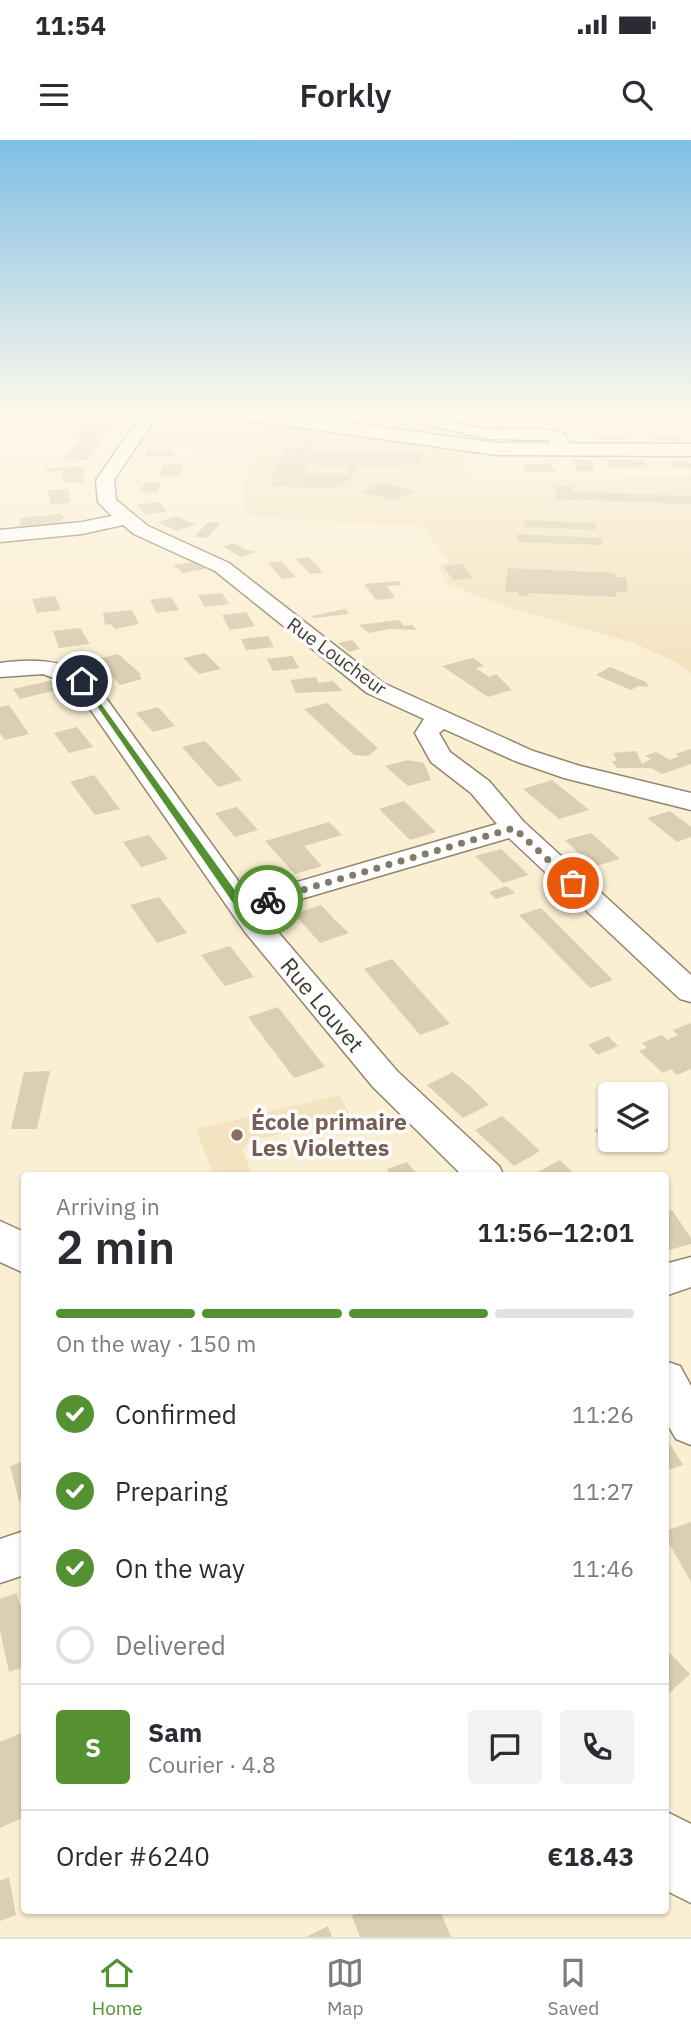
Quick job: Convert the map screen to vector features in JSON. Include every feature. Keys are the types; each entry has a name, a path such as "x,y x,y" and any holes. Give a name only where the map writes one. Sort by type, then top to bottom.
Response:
{"street":[{"path":"106,494 107,502 124,519"},
{"path":"0,536 82,528 124,519"},
{"name":"Rue Loucheur","path":"124,519 222,567 375,688 524,756 573,772 691,802"},
{"name":"Rue Louvet","path":"0,670 34,666 59,668 82,681 242,907 385,1079 482,1172"},
{"path":"443,719 432,725 427,733 430,743 440,757 480,787 514,828 691,992"},
{"path":"242,907 514,828"},
{"path":"0,1238 21,1254"},
{"path":"669,1279 691,1272"},
{"path":"669,1386 691,1426"},
{"path":"0,1562 21,1554"},
{"path":"669,1847 691,1871"}],"shaded area":[{"path":"246,494 691,494 691,674 675,662 634,643 514,609 449,585 438,566 449,561 422,527 244,516"},
{"name":"École primaire Les Violettes","path":"340,1095 351,1118 250,1141 242,1149 251,1172 212,1172 196,1129"}],"building":[{"path":"49,494 69,494 71,503 51,504"},
{"path":"369,494 409,494 396,501"},
{"path":"555,494 691,496 691,504 555,499"},
{"path":"158,502 167,511 146,515 136,505"},
{"path":"60,514 66,518 61,519 61,522 21,526 20,518"},
{"path":"177,516 196,525 177,531 158,522"},
{"path":"524,520 595,523 596,530 524,527"},
{"path":"208,522 221,523 207,538 194,537"},
{"path":"517,534 602,538 602,545 517,542"},
{"path":"234,543 256,552 240,557 223,546"},
{"path":"309,557 323,572 310,574 296,559"},
{"path":"281,561 296,577 282,579 268,563"},
{"path":"193,562 205,569 183,573 173,565"},
{"path":"462,564 473,578 453,580 443,566"},
{"path":"508,568 615,573 615,577 626,577 628,593 616,592 617,597 528,593 528,596 518,596 519,592 505,592"},
{"path":"399,581 401,585 387,586 395,598 376,600 364,584"},
{"path":"222,593 229,604 205,607 198,595"},
{"path":"55,596 61,610 37,613 32,599"},
{"path":"171,597 179,610 157,613 150,600"},
{"path":"345,609 349,614 314,618 312,616"},
{"path":"132,610 139,624 115,629 111,624 105,625 103,613"},
{"path":"246,612 255,626 230,630 222,615"},
{"path":"399,620 404,626 412,625 417,630 390,629 369,633 359,625"},
{"path":"80,628 90,644 59,648 53,631"},
{"path":"268,636 274,647 246,650 241,639"},
{"path":"352,640 360,649 349,652 338,643"},
{"path":"205,653 221,669 199,674 183,658"},
{"path":"118,654 142,675 139,675 142,679 120,685 97,659"},
{"path":"292,656 299,668 273,671 267,659"},
{"path":"473,658 484,666 476,668 489,677 496,674 512,690 488,697 442,666"},
{"path":"610,667 646,682 649,687 638,686 631,690 596,675"},
{"path":"316,677 319,683 333,681 343,691 296,693 290,680"},
{"path":"53,680 60,689 20,699 13,689"},
{"path":"327,703 378,748 368,756 354,755 304,709"},
{"path":"9,705 29,734 5,740 0,733 0,707"},
{"path":"158,707 175,726 153,732 136,713"},
{"path":"77,727 93,747 69,753 54,733"},
{"path":"205,741 242,780 218,787 182,747"},
{"path":"691,749 691,764 662,774 651,768 617,768 612,761 617,761 613,753 636,751 642,764 651,759 645,756 656,752 670,760 679,756 675,754"},
{"path":"408,760 424,763 431,780 408,786 385,766"},
{"path":"94,775 120,809 95,815 70,782"},
{"path":"552,780 589,810 559,819 523,789"},
{"path":"404,801 436,832 410,840 379,809"},
{"path":"237,807 258,830 235,837 215,813"},
{"path":"670,811 691,827 691,837 677,842 647,818"},
{"path":"329,822 342,835 304,846 322,866 295,874 265,841"},
{"path":"591,833 620,859 593,867 565,840"},
{"path":"149,835 168,859 141,867 123,842"},
{"path":"501,849 529,875 503,883 475,856"},
{"path":"507,886 515,893 496,899 489,892"},
{"path":"159,897 187,933 157,943 130,905"},
{"path":"321,905 349,933 320,943 294,914"},
{"path":"541,908 613,980 590,988 519,915"},
{"path":"230,946 254,977 225,986 201,955"},
{"path":"392,959 450,1024 420,1035 364,969"},
{"path":"278,1007 325,1067 294,1078 248,1017"},
{"path":"691,1023 691,1069 677,1075 671,1069 663,1073 639,1051 647,1048 642,1043 662,1035 667,1040 678,1035 673,1030"},
{"path":"608,1036 618,1046 598,1055 588,1045"},
{"path":"50,1071 37,1129 11,1129 24,1072"},
{"path":"453,1072 489,1105 463,1118 427,1085"},
{"path":"502,1116 540,1151 514,1166 475,1130"},
{"path":"560,1160 573,1172 538,1172"},
{"path":"407,1162 415,1172 389,1172 387,1169"},
{"path":"669,1210 672,1210 691,1238 691,1244 669,1250"},
{"path":"669,1442 683,1465 669,1470"},
{"path":"21,1462 21,1501 19,1501 10,1466"},
{"path":"691,1522 691,1582 669,1543 669,1530"},
{"path":"17,1593 21,1606 21,1668 9,1672 0,1630 0,1599"},
{"path":"669,1652 690,1674 669,1693"},
{"path":"21,1733 21,1818 0,1828 0,1742"},
{"path":"9,1877 16,1915 0,1921 0,1881"},
{"path":"441,1914 451,1937 360,1937 352,1916"},
{"path":"328,1926 332,1937 306,1937"}],"way so far":[{"path":"268,900 514,828 573,883"}],"place":[{"name":"École primaire Les Violettes","path":"237,1135"}],"route":[{"path":"82,681 242,907 268,900"}]}
